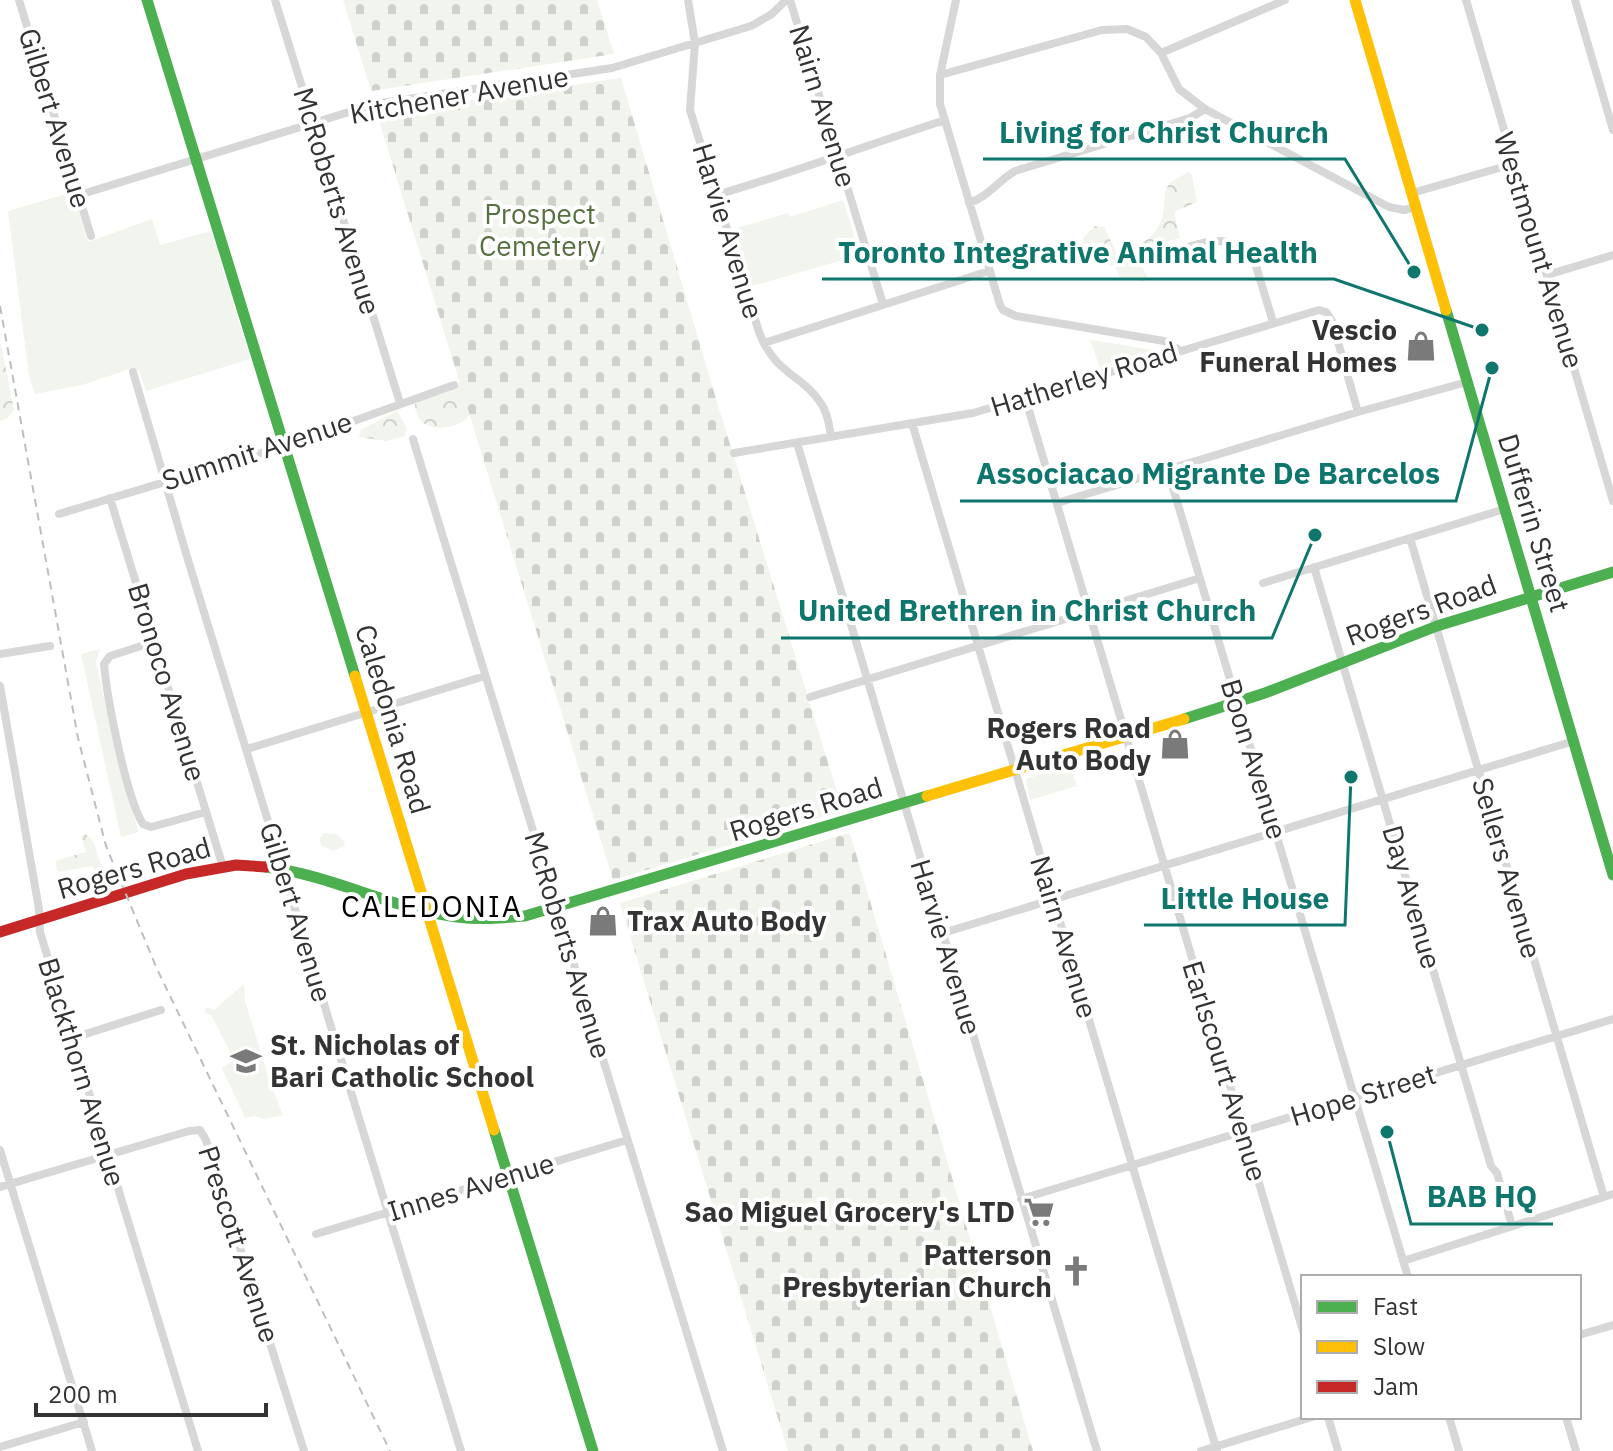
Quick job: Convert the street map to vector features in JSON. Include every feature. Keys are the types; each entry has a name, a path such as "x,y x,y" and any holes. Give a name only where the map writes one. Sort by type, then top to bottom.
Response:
{"street":[{"name":"Gilbert Avenue","path":"19,0 91,236"},
{"name":"Caledonia Road","path":"147,0 593,1451"},
{"name":"McRoberts Avenue","path":"275,0 400,403"},
{"name":"Harvie Avenue","path":"688,0 695,43 690,107 764,343 776,363 819,401 826,414 831,436"},
{"name":"Kitchener Avenue","path":"79,195 388,101 602,71 753,25 788,0"},
{"name":"Nairn Avenue","path":"788,0 883,304"},
{"path":"956,0 940,75 939,95 997,299 1008,314 1164,341 1179,350"},
{"path":"1161,53 1285,0"},
{"name":"Dufferin Street","path":"1355,0 1613,872"},
{"name":"Westmount Avenue","path":"1466,0 1613,501"},
{"path":"1575,0 1613,130"},
{"path":"940,75 1110,28 1127,29 1141,34 1161,53 1179,89 1205,109 1389,207 1404,210 1416,207"},
{"path":"969,203 985,196 1015,171 1190,118 1205,109"},
{"path":"717,195 945,120"},
{"path":"1412,193 1513,164"},
{"path":"1157,262 1162,255 1217,239 1249,252 1256,261 1273,322"},
{"path":"1547,275 1613,255"},
{"path":"764,343 989,271"},
{"name":"Hatherley Road","path":"734,453 973,413 1315,311 1328,313 1358,412"},
{"name":"Gilbert Avenue","path":"133,372 461,1451"},
{"path":"1057,503 1467,382"},
{"name":"Summit Avenue","path":"59,514 284,446 454,385"},
{"name":"Earlscourt Avenue","path":"1025,397 1301,1324"},
{"name":"Nairn Avenue","path":"912,423 1216,1449"},
{"name":"McRoberts Avenue","path":"413,439 723,1451"},
{"name":"Harvie Avenue","path":"797,443 1097,1451"},
{"name":"Boon Avenue","path":"1168,471 1407,1275"},
{"name":"Bronoco Avenue","path":"110,498 223,867"},
{"path":"1263,583 1505,509"},
{"name":"Sellers Avenue","path":"1410,538 1556,1035 1608,1196"},
{"name":"Day Avenue","path":"1314,567 1491,1166 1497,1173 1512,1226"},
{"name":"Rogers Road","path":"0,932 166,880 223,867 251,865 284,870 462,919 492,921 557,909 1237,702 1437,626 1613,572"},
{"path":"810,697 1200,578"},
{"path":"154,642 110,656 104,664 137,814 143,824 151,827 206,812"},
{"path":"0,654 50,646"},
{"path":"247,749 485,676"},
{"name":"Blackthorn Avenue","path":"0,686 40,932 198,1451"},
{"path":"943,933 1574,741"},
{"path":"73,1038 161,1010"},
{"name":"Hope Street","path":"1021,1199 1613,1019"},
{"name":"Prescott Avenue","path":"107,1155 200,1130 206,1140 304,1451"},
{"name":"Innes Avenue","path":"316,1234 627,1140"},
{"path":"0,1150 92,1451"},
{"path":"0,1187 107,1155"},
{"path":"1403,1261 1608,1196"},
{"path":"1581,1334 1613,1325"},
{"path":"1201,1451 1216,1449 1306,1419"},
{"path":"1329,1419 1338,1451"},
{"path":"1450,1419 1459,1451"},
{"path":"1567,1419 1576,1451"},
{"path":"0,1447 84,1422"}],"green space":[{"path":"343,0 597,0 614,54 371,91"},
{"name":"Prospect Cemetery","path":"621,78 843,811 613,880 377,114"},
{"path":"1189,172 1197,202 1174,212 1180,238 1158,244 1156,250 1147,255 1141,267 1147,275 1144,281 1120,278 1115,266 1105,264 1108,251 1098,245 1095,251 1082,249 1083,238 1094,226 1104,227 1117,254 1149,238 1159,225 1169,184"},
{"path":"73,192 88,242 152,219 160,245 211,231 250,359 146,391 139,370 130,369 82,385 35,394 29,376 8,211"},
{"path":"843,200 860,255 752,286 734,229 788,213 790,217"},
{"path":"0,339 14,410 8,418 0,421"},
{"path":"1090,340 1154,350 1154,351 1100,368"},
{"path":"463,379 472,404 471,413 465,420 445,428 424,424 415,404 426,397 450,390"},
{"path":"397,411 407,428 405,436 386,441 359,437 361,430"},
{"path":"100,649 96,663 121,773 139,832 121,837 81,654"},
{"path":"1070,765 1077,786 1030,800 1026,779"},
{"path":"324,833 336,834 345,842 344,846 333,851 322,846 319,839"},
{"path":"849,833 1033,1451 788,1451 620,903"},
{"path":"85,834 92,840 101,864 117,887 104,891 93,866 58,872 55,863 58,860 86,852 81,836"},
{"path":"244,984 245,1001 283,1115 264,1119 255,1116 245,1118 222,1068 234,1060 212,1016 204,1012 207,1007 214,1010"}],"railway":[{"path":"0,306 78,738 106,846 157,969 390,1451"}],"traffic: fast":[{"path":"147,0 355,676"},
{"path":"1446,310 1613,875"},
{"path":"1184,719 1265,693 1437,626 1613,572"},
{"path":"266,867 315,877 433,913 474,918 525,916 927,796"},
{"path":"494,1130 593,1451"}],"traffic: slow":[{"path":"1355,0 1446,310"},
{"path":"355,676 494,1130"},
{"path":"927,796 1184,719"}],"traffic: jam":[{"path":"0,932 186,874 236,865 266,867"}],"place":[{"name":"Living for Christ Church","path":"1414,272"},
{"name":"Toronto Integrative Animal Health","path":"1482,330"},
{"name":"Vescio Funeral Homes","path":"1421,346"},
{"name":"Associacao Migrante De Barcelos","path":"1492,368"},
{"name":"United Brethren in Christ Church","path":"1315,535"},
{"name":"Rogers Road Auto Body","path":"1175,744"},
{"name":"Little House","path":"1351,777"},
{"name":"Trax Auto Body","path":"603,921"},
{"name":"St. Nicholas of Bari Catholic School","path":"246,1061"},
{"name":"BAB HQ","path":"1387,1132"},
{"name":"Sao Miguel Grocery's LTD","path":"1039,1212"},
{"name":"Patterson Presbyterian Church","path":"1076,1271"}],"district":[{"name":"CALEDONIA","path":"432,907"}]}
